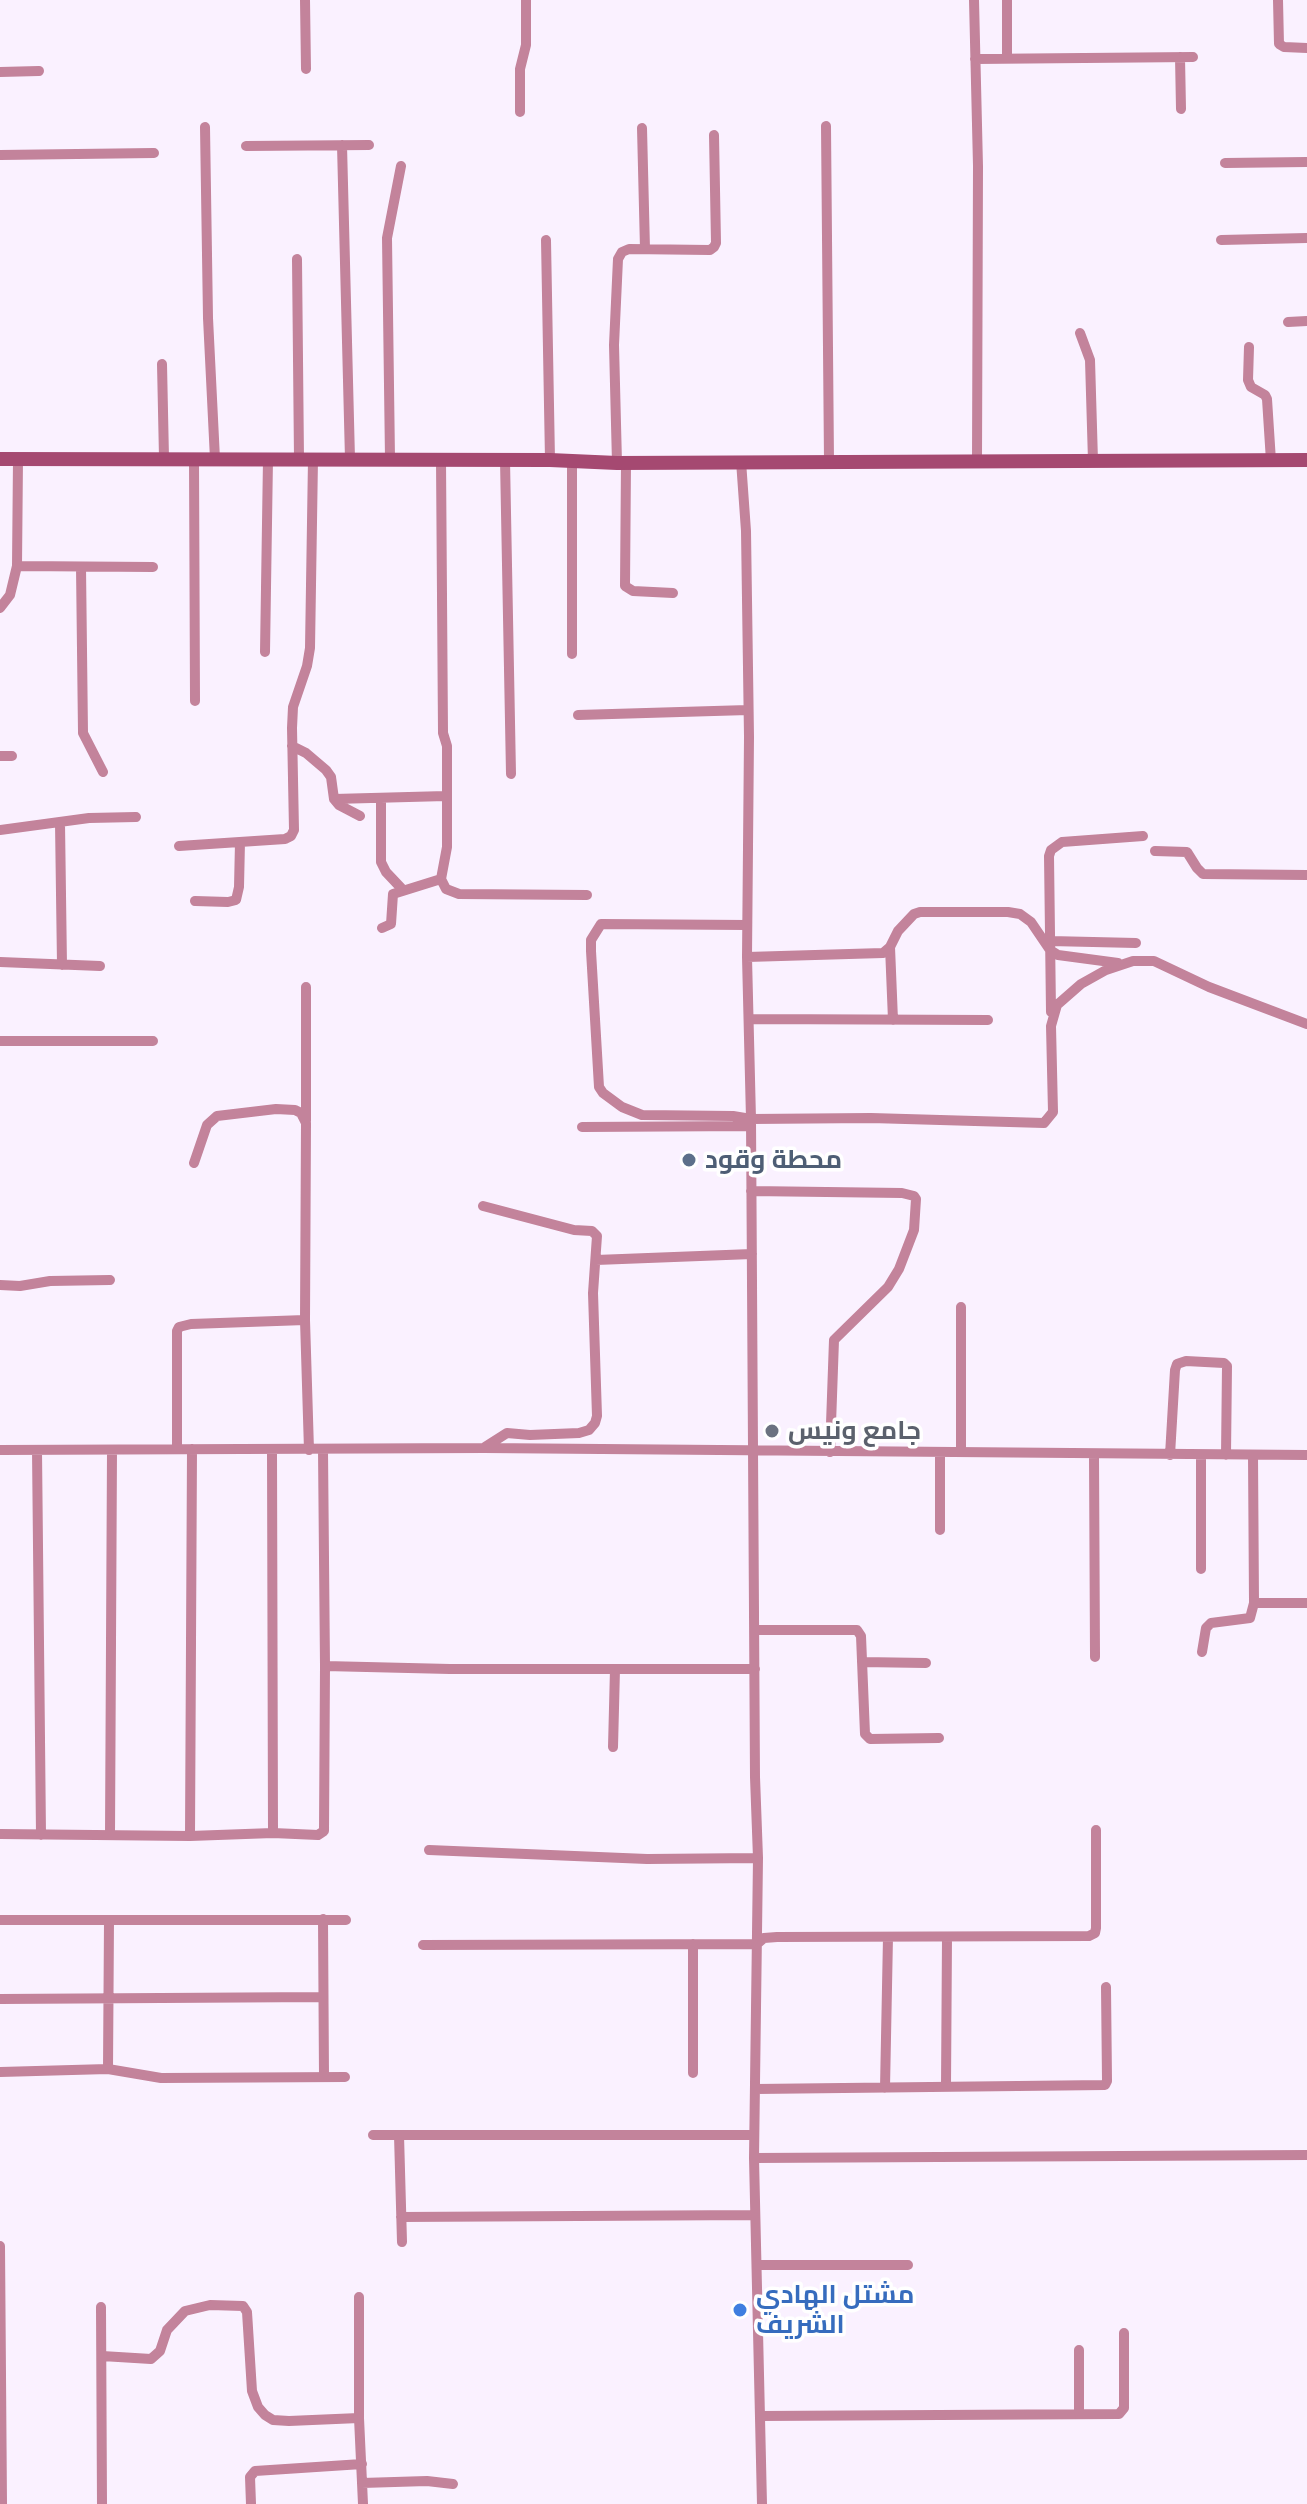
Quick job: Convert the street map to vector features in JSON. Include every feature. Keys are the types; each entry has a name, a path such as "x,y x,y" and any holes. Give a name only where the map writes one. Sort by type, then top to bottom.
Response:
{"main road":[{"path":"0,459 572,460 621,463 1307,460"}],"street":[{"path":"305,0 306,69"},
{"path":"520,112 520,69 526,45 526,0"},
{"path":"974,0 978,166 977,461"},
{"path":"1007,0 1007,58"},
{"path":"1278,0 1279,44 1307,48"},
{"path":"1180,57 1181,109"},
{"path":"975,59 1193,57"},
{"path":"0,72 39,71"},
{"path":"826,126 829,461"},
{"path":"205,127 208,318 215,459"},
{"path":"642,128 645,249"},
{"path":"673,593 633,591 625,586 614,345 616,272 618,259 622,252 629,249 710,250 714,247 714,135"},
{"path":"342,145 350,459"},
{"path":"246,146 369,145"},
{"path":"0,155 154,153"},
{"path":"1225,163 1307,162"},
{"path":"390,459 387,238 401,166"},
{"path":"1221,240 1307,238"},
{"path":"546,240 550,460"},
{"path":"179,846 285,839 294,830 293,707 310,648 297,259"},
{"path":"1288,322 1307,321"},
{"path":"1080,333 1090,360 1093,461"},
{"path":"1249,347 1248,380 1251,387 1267,399 1271,461"},
{"path":"162,364 164,458"},
{"path":"0,608 10,595 17,566 18,459"},
{"path":"194,459 195,701"},
{"path":"265,652 268,459"},
{"path":"441,460 443,733 447,746 447,847 441,879 446,889 459,894 587,895"},
{"path":"505,460 511,774"},
{"path":"572,460 572,654"},
{"path":"741,461 746,531 747,957 758,1858 754,2158 762,2504"},
{"path":"17,566 153,567"},
{"path":"81,567 83,733 103,772"},
{"path":"578,715 748,710"},
{"path":"292,746 326,770 331,777 334,799 360,816"},
{"path":"0,756 12,756"},
{"path":"334,799 446,796"},
{"path":"381,798 381,862 403,890"},
{"path":"0,830 106,817 136,817"},
{"path":"60,823 62,965"},
{"path":"582,1127 871,1118 1044,1123 1053,1112 1051,850 1062,842 1143,836"},
{"path":"195,901 236,900 240,842"},
{"path":"1155,851 1187,852 1203,874 1307,875"},
{"path":"382,928 391,924 393,894 441,879"},
{"path":"747,957 878,954 890,947 898,931 914,914 920,912 1008,912 1020,914 1031,922 1050,945 1067,958 1122,964"},
{"path":"747,925 601,924 591,940 591,951 599,1087 603,1093 622,1107 642,1115 733,1116 751,1122"},
{"path":"1050,945 1136,943"},
{"path":"890,947 893,1020"},
{"path":"1051,1026 1057,1005 1065,996 1081,984 1133,961 1154,961 1209,987 1307,1024"},
{"path":"0,962 100,966"},
{"path":"306,987 305,1320 309,1450"},
{"path":"749,1019 988,1020"},
{"path":"0,1041 153,1041"},
{"path":"194,1163 207,1125 217,1116 248,1111 295,1110 301,1113 306,1123"},
{"path":"751,1191 902,1193 916,1199 914,1230 899,1269 888,1287 834,1340 830,1452"},
{"path":"483,1206 574,1230 595,1232 596,1260 593,1293 595,1423 589,1430 579,1433 502,1434 484,1448"},
{"path":"596,1260 752,1254"},
{"path":"0,1285 110,1280"},
{"path":"961,1307 961,1452"},
{"path":"177,1449 179,1327 305,1320"},
{"path":"1170,1455 1175,1370 1177,1364 1186,1361 1226,1364 1226,1455"},
{"path":"0,1450 484,1448 1307,1455"},
{"path":"190,1836 192,1449"},
{"path":"272,1449 273,1833"},
{"path":"37,1450 41,1835"},
{"path":"110,1835 112,1450"},
{"path":"0,1834 318,1835 324,1831 323,1450"},
{"path":"940,1452 940,1530"},
{"path":"1094,1454 1095,1657"},
{"path":"1201,1455 1201,1569"},
{"path":"1202,1652 1206,1628 1211,1623 1250,1618 1254,1603 1253,1455"},
{"path":"1254,1603 1307,1603"},
{"path":"755,1630 857,1630 861,1636 864,1730 867,1737 939,1738"},
{"path":"862,1662 926,1663"},
{"path":"325,1666 755,1669"},
{"path":"613,1747 615,1669"},
{"path":"423,1945 757,1944 768,1937 1092,1935 1096,1928 1096,1830"},
{"path":"429,1850 647,1859 758,1858"},
{"path":"323,1919 324,2077"},
{"path":"0,1920 346,1920"},
{"path":"108,2069 109,1920"},
{"path":"885,2088 888,1937"},
{"path":"946,2086 947,1937"},
{"path":"693,1944 693,2073"},
{"path":"756,2089 1105,2085 1106,1987"},
{"path":"0,1999 322,1997"},
{"path":"0,2072 108,2069 161,2078 345,2077"},
{"path":"373,2135 754,2135"},
{"path":"399,2135 402,2242"},
{"path":"754,2158 1307,2155"},
{"path":"401,2217 755,2215"},
{"path":"0,2246 2,2504"},
{"path":"757,2265 908,2265"},
{"path":"359,2297 363,2504"},
{"path":"102,2356 151,2359 160,2351 167,2330 185,2311 210,2305 243,2306 247,2312 252,2391 265,2415 273,2420 289,2421 359,2418"},
{"path":"101,2307 102,2504"},
{"path":"760,2416 1119,2414 1122,2411 1124,2333"},
{"path":"1079,2350 1079,2414"},
{"path":"251,2504 250,2477 255,2471 362,2464"},
{"path":"362,2483 427,2481 453,2484"}],"place":[{"name":"محطة وقود","path":"689,1160"},
{"name":"جامع ونيس","path":"772,1431"},
{"name":"مشتل الهادي الشريف","path":"740,2310"}]}
